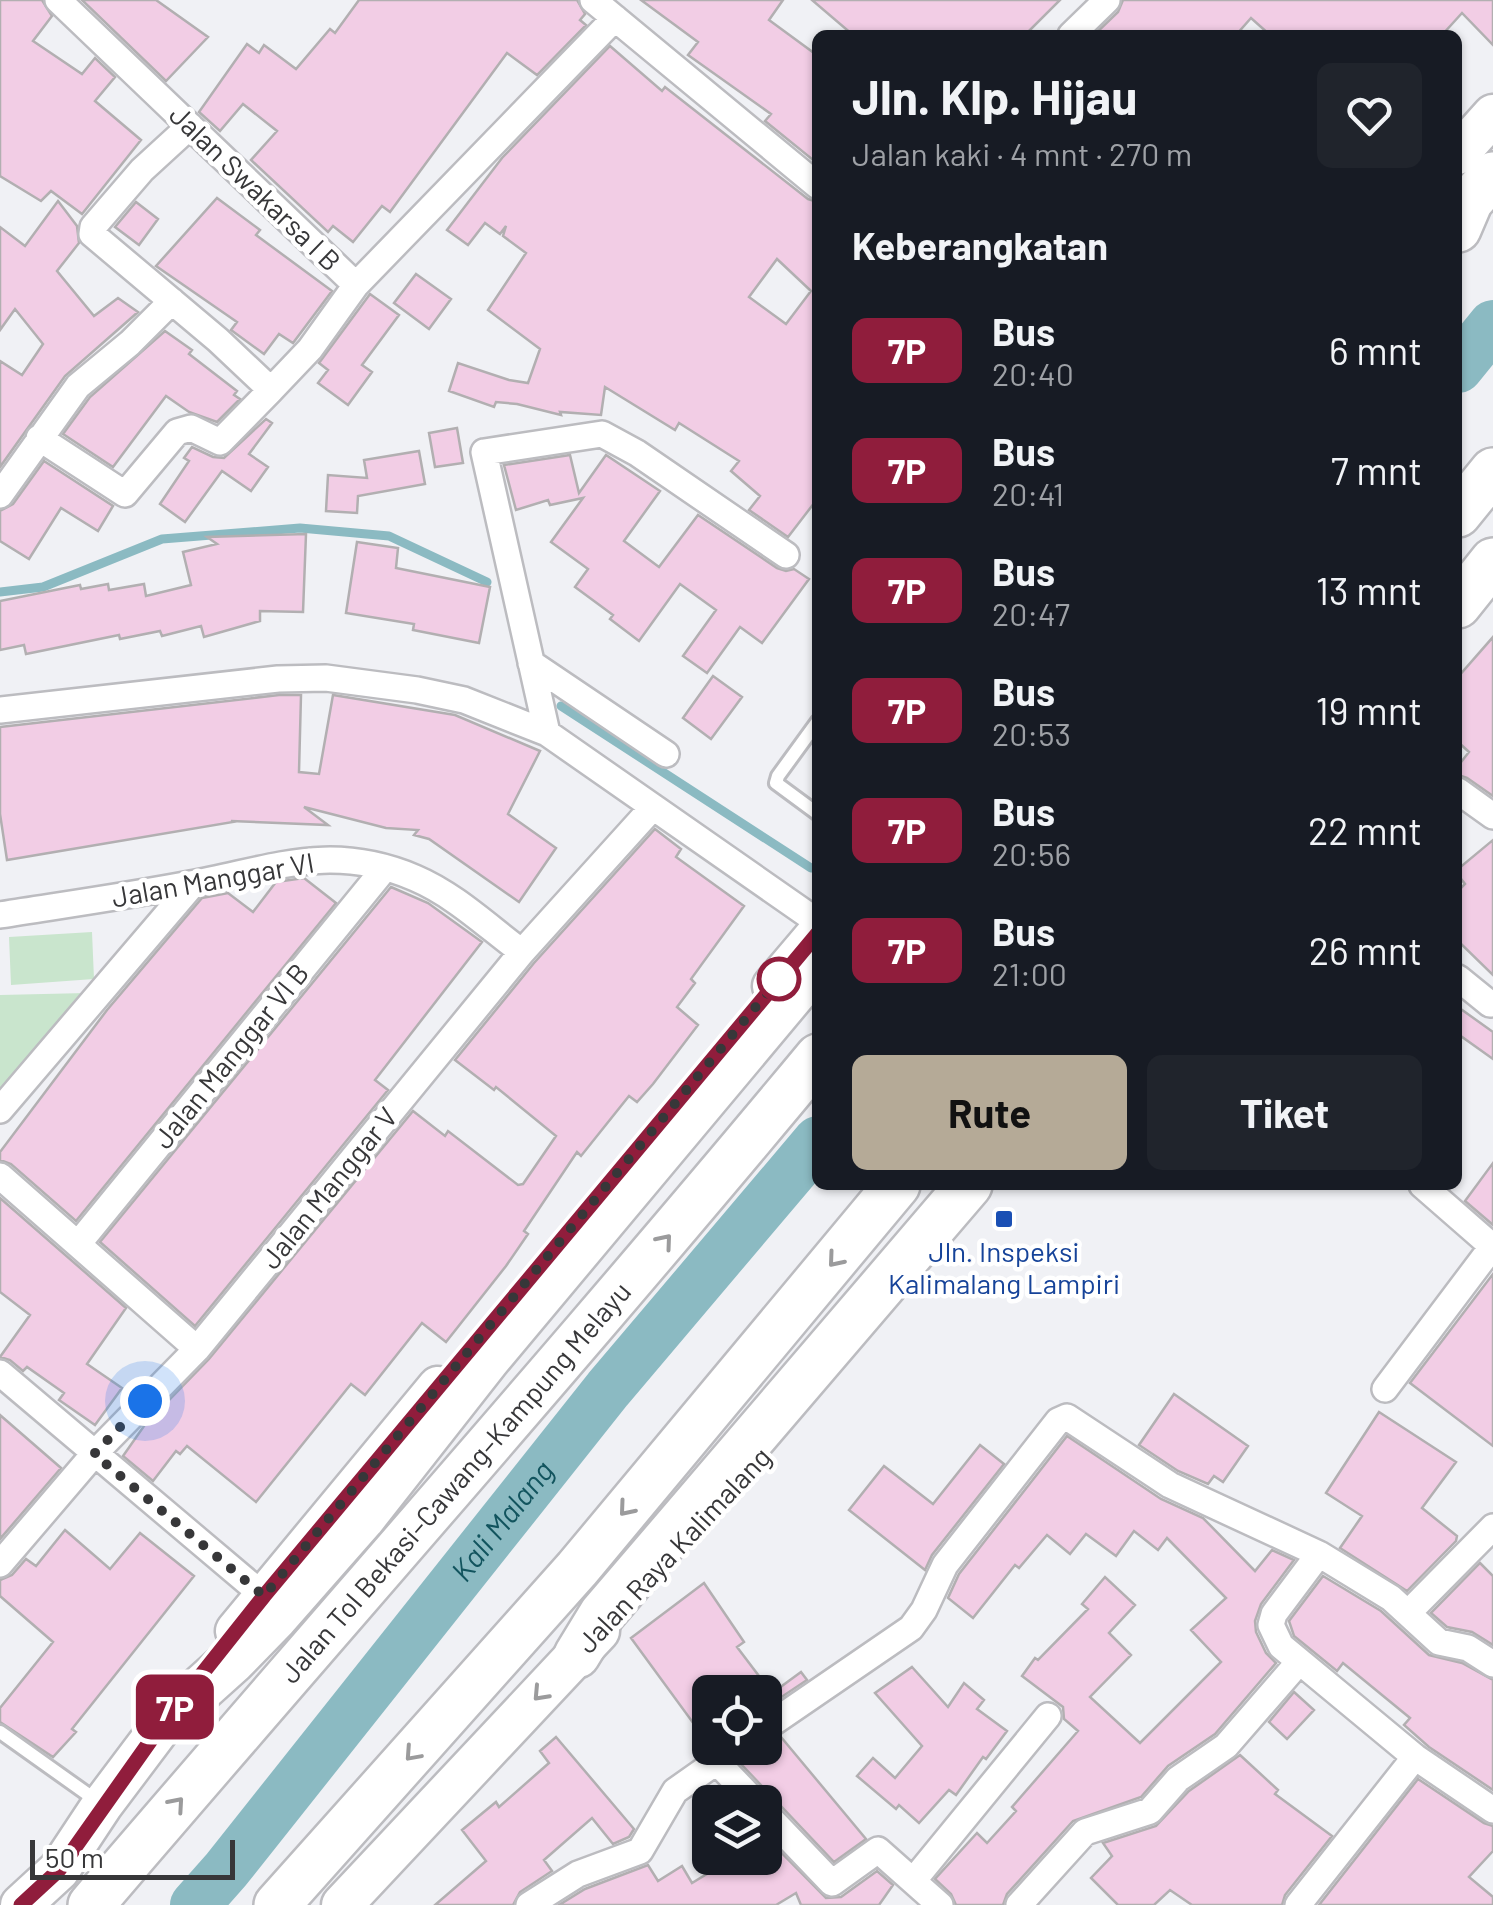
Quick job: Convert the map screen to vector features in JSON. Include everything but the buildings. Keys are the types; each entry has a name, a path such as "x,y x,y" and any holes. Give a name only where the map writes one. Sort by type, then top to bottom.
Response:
{"highway":[{"path":"1462,509 1493,472"},
{"path":"1462,611 1493,560"},
{"path":"163,1723 264,1628 362,1518 486,1360 812,970"},
{"name":"Jalan Tol Bekasi–Cawang–Kampung Melayu","path":"91,1905 462,1472 630,1283 812,1064"},
{"path":"278,1905 577,1569 893,1190"},
{"path":"577,1655 602,1614 965,1190"}],"main road":[{"path":"1462,150 1493,115"},
{"path":"1462,613 1493,578"},
{"path":"35,1905 102,1805 264,1596 812,939"},
{"name":"Jalan Raya Kalimalang","path":"358,1900 828,1382 990,1190"},
{"path":"21,1905 59,1870"}],"street":[{"name":"Jalan Swakarsa I B","path":"58,0 356,284 616,18"},
{"path":"593,0 812,181"},
{"path":"1077,30 1107,0"},
{"path":"190,126 142,170 91,231 271,390"},
{"path":"39,438 125,494 177,432 191,428 220,442 310,349 356,284"},
{"path":"0,495 78,386 172,301"},
{"path":"547,733 484,452 602,434 638,453 786,555"},
{"path":"531,663 666,754"},
{"path":"0,710 278,679 326,678 464,700 547,733 812,918"},
{"path":"1462,794 1493,816"},
{"name":"Jalan Manggar V","path":"0,1564 94,1454 197,1349 522,952 653,807"},
{"name":"Jalan Manggar VI","path":"0,915 193,884 294,860 360,862 442,892 522,952"},
{"name":"Jalan Manggar VI B","path":"78,1244 385,868"},
{"path":"0,1110 193,884"},
{"path":"1462,981 1490,1004"},
{"path":"0,1176 197,1349"},
{"path":"1385,1390 1491,1241 1428,1190"},
{"path":"0,1374 264,1596"},
{"path":"782,1716 911,1628 924,1610 945,1564 1058,1420 1072,1418 1170,1485 1319,1554 1391,1598 1439,1642 1478,1652 1493,1664"},
{"path":"1408,1613 1493,1527"},
{"path":"1319,1554 1280,1603 1271,1625 1282,1646 1415,1756 1493,1810"},
{"path":"1020,1905 1085,1832 1150,1811 1178,1780 1226,1746 1300,1662"},
{"path":"913,1881 1048,1716"},
{"path":"1298,1905 1415,1756"},
{"path":"528,1905 578,1874 640,1851 676,1792 712,1765"},
{"path":"782,1831 832,1883 874,1849 940,1905"}],"lane":[{"path":"812,729 776,782 812,809"},
{"path":"0,1732 102,1805"}],"green space":[{"path":"92,932 94,979 11,985 9,937"},
{"path":"87,993 0,1096 0,995"}],"waterway":[{"name":"Kali Malang","path":"1462,363 1493,325"},
{"path":"0,592 43,587 162,539 300,528 389,536 487,582"},
{"path":"561,706 811,868"},
{"name":"Kali Malang","path":"195,1905 608,1389 812,1148"}],"bus line":[{"name":"7P","path":"21,1905 59,1870 163,1723 264,1596 812,940"}],"place":[{"name":"Jln. Inspeksi Kalimalang Lampiri","path":"1004,1219"}],"route":[{"path":"145,1401 94,1454 264,1596 779,979"}]}
